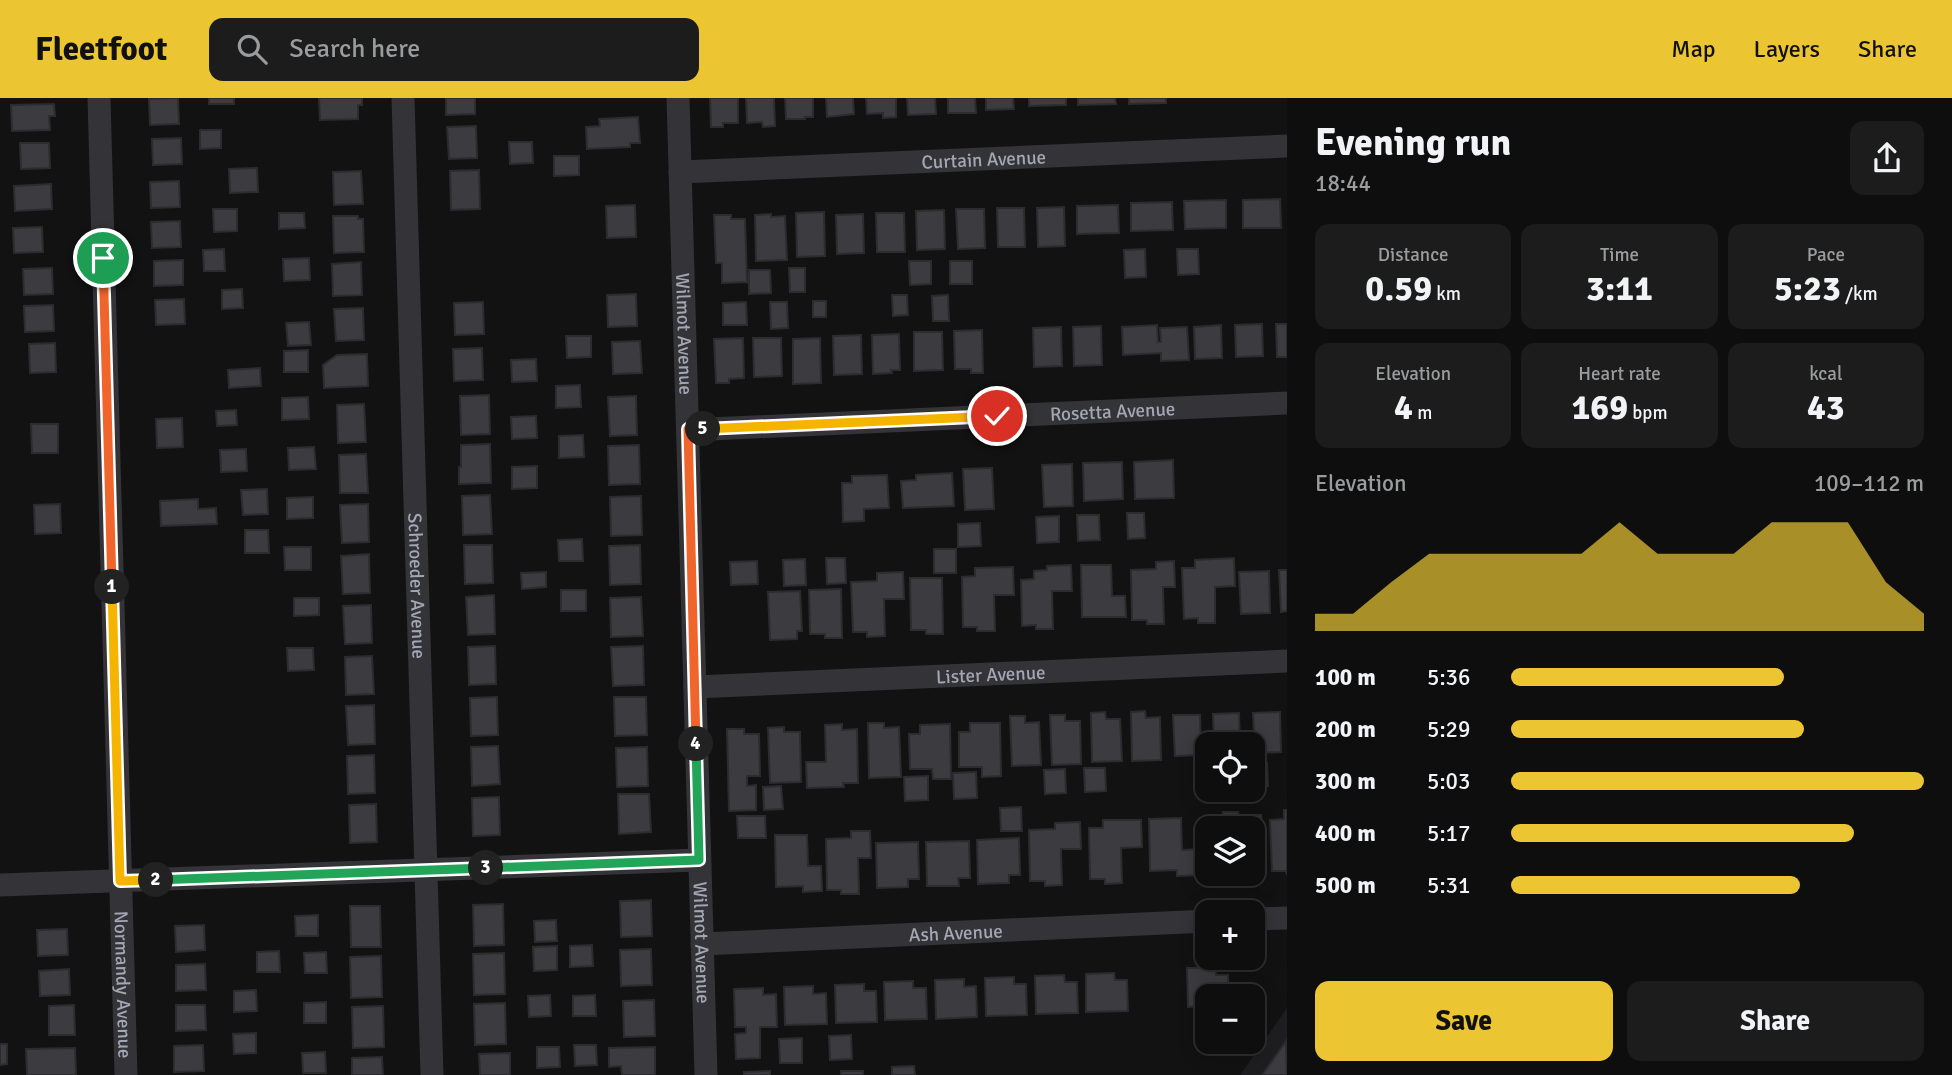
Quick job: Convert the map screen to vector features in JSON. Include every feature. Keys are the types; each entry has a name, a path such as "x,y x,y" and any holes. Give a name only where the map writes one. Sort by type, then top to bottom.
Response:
{"street":[{"name":"Normandy Avenue","path":"99,98 126,1075"},
{"name":"Schroeder Avenue","path":"403,98 432,1075"},
{"name":"Wilmot Avenue","path":"678,98 706,1075"},
{"name":"Curtain Avenue","path":"680,172 1287,146"},
{"name":"Rosetta Avenue","path":"688,429 1287,403"},
{"name":"Lister Avenue","path":"695,687 1287,662"},
{"path":"0,885 699,860"},
{"path":"1265,919 1287,918"},
{"name":"Ash Avenue","path":"702,944 1195,922"}],"shaded area":[{"path":"1287,1008 1287,1075 1240,1075 1255,1054 1265,1054 1265,1039"}],"building":[{"path":"178,98 179,124 150,125 149,99"},
{"path":"209,98 234,98 234,104 209,104"},
{"path":"319,98 362,98 362,105 358,105 358,119 320,120"},
{"path":"446,98 475,98 475,114 446,115"},
{"path":"710,98 738,98 738,123 723,123 723,127 711,127"},
{"path":"746,98 774,98 775,126 763,127 762,122 747,123"},
{"path":"785,98 813,98 813,117 786,119"},
{"path":"826,98 853,98 854,114 827,117"},
{"path":"866,98 896,98 896,117 883,118 883,113 867,114"},
{"path":"907,98 935,98 936,114 908,115"},
{"path":"948,98 975,98 976,113 948,113"},
{"path":"986,98 1013,98 1014,109 986,110"},
{"path":"1029,98 1066,98 1066,105 1029,106"},
{"path":"1078,98 1115,98 1116,104 1078,105"},
{"path":"1129,98 1166,98 1166,103 1129,104"},
{"path":"54,104 55,116 49,116 50,130 12,131 11,105"},
{"path":"638,117 640,143 630,143 630,147 587,149 586,127 600,126 599,119"},
{"path":"476,126 477,158 449,159 447,127"},
{"path":"200,130 221,130 221,148 200,149"},
{"path":"181,138 182,164 153,165 152,139"},
{"path":"509,142 532,142 533,163 510,164"},
{"path":"20,143 49,143 50,168 21,169"},
{"path":"554,156 579,156 579,175 554,176"},
{"path":"257,168 258,192 230,193 229,169"},
{"path":"479,170 480,209 451,210 450,171"},
{"path":"361,171 363,204 334,205 333,172"},
{"path":"179,181 180,207 151,208 150,182"},
{"path":"51,184 52,209 15,211 14,186"},
{"path":"1280,199 1281,228 1243,228 1243,200"},
{"path":"1226,200 1226,228 1185,229 1184,201"},
{"path":"1172,202 1173,230 1131,231 1131,203"},
{"path":"635,205 636,237 607,238 606,206"},
{"path":"1118,205 1119,233 1077,234 1077,206"},
{"path":"1064,207 1065,246 1038,247 1037,208"},
{"path":"997,208 1024,208 1025,247 998,247"},
{"path":"213,209 237,209 237,231 214,232"},
{"path":"956,209 984,209 985,248 958,249"},
{"path":"944,210 945,249 917,250 916,211"},
{"path":"824,212 825,256 797,257 796,213"},
{"path":"279,213 304,213 305,228 279,229"},
{"path":"876,213 904,213 905,252 877,252"},
{"path":"771,214 771,217 785,216 787,260 756,261 755,215"},
{"path":"863,214 864,253 837,254 836,215"},
{"path":"714,215 731,215 731,219 745,219 747,282 722,283 722,263 716,263"},
{"path":"333,216 358,216 358,219 363,219 364,252 334,253"},
{"path":"180,221 181,247 152,248 151,222"},
{"path":"42,227 43,252 14,253 13,228"},
{"path":"224,249 225,271 204,271 203,250"},
{"path":"1145,249 1146,277 1125,278 1124,250"},
{"path":"1177,249 1198,249 1199,274 1178,275"},
{"path":"309,258 310,280 284,281 283,259"},
{"path":"183,260 183,285 154,286 154,261"},
{"path":"909,261 931,261 931,284 910,285"},
{"path":"950,261 972,261 972,284 950,284"},
{"path":"361,262 362,295 333,296 332,264"},
{"path":"52,268 53,294 24,295 23,269"},
{"path":"789,268 805,268 805,292 790,292"},
{"path":"749,270 770,270 771,293 749,294"},
{"path":"242,289 243,308 222,309 222,290"},
{"path":"636,294 637,326 608,327 607,295"},
{"path":"892,295 907,295 908,315 893,316"},
{"path":"948,295 949,321 933,321 932,296"},
{"path":"184,299 185,324 156,325 155,300"},
{"path":"813,301 826,301 826,317 813,317"},
{"path":"483,302 484,334 455,335 454,303"},
{"path":"746,302 747,325 723,325 723,303"},
{"path":"770,302 787,302 788,328 771,329"},
{"path":"53,305 54,331 25,332 24,306"},
{"path":"363,308 364,340 336,341 334,309"},
{"path":"309,322 311,345 288,346 286,323"},
{"path":"1262,324 1263,356 1236,357 1235,325"},
{"path":"1276,324 1287,324 1287,357 1277,357"},
{"path":"1157,325 1158,342 1161,342 1160,328 1187,327 1189,360 1161,361 1161,353 1123,355 1122,327"},
{"path":"1221,325 1222,358 1195,359 1194,327"},
{"path":"1101,326 1102,365 1074,366 1073,327"},
{"path":"1061,327 1062,366 1034,367 1033,328"},
{"path":"982,330 983,373 971,373 971,369 955,369 954,331"},
{"path":"914,332 942,332 943,370 914,371"},
{"path":"899,334 900,370 873,374 872,335"},
{"path":"861,335 862,374 834,375 833,336"},
{"path":"566,336 591,336 591,357 567,358"},
{"path":"743,338 744,378 729,379 729,383 716,383 714,339"},
{"path":"753,338 781,338 782,376 754,377"},
{"path":"820,338 821,383 793,384 793,339"},
{"path":"640,341 642,373 613,374 612,342"},
{"path":"55,343 56,372 30,373 29,344"},
{"path":"482,348 483,380 454,381 453,349"},
{"path":"308,350 308,372 284,372 284,351"},
{"path":"367,354 368,386 324,388 323,365 337,355"},
{"path":"536,359 537,381 512,382 511,360"},
{"path":"260,368 261,386 229,388 228,370"},
{"path":"580,385 581,407 556,408 556,386"},
{"path":"489,395 490,434 461,435 460,396"},
{"path":"636,396 637,435 610,436 608,397"},
{"path":"308,397 309,419 282,420 282,398"},
{"path":"364,404 366,442 338,443 337,405"},
{"path":"236,410 237,425 217,426 216,411"},
{"path":"536,416 537,438 512,439 511,417"},
{"path":"182,418 183,447 157,448 156,419"},
{"path":"31,424 58,424 58,453 32,453"},
{"path":"583,435 584,457 559,458 559,436"},
{"path":"490,444 491,483 459,484 461,445"},
{"path":"639,445 640,484 609,485 608,446"},
{"path":"314,447 316,469 289,470 288,448"},
{"path":"246,449 247,471 221,472 220,450"},
{"path":"366,454 368,493 340,493 339,455"},
{"path":"1173,460 1174,498 1135,499 1134,462"},
{"path":"1122,462 1123,499 1084,501 1083,463"},
{"path":"1072,464 1073,506 1044,507 1042,465"},
{"path":"537,466 537,488 512,489 512,467"},
{"path":"992,468 994,509 965,510 963,469"},
{"path":"952,473 954,506 903,508 901,481 916,480 916,475"},
{"path":"887,475 889,508 864,509 864,521 843,522 842,483 852,483 852,476"},
{"path":"267,489 268,514 243,515 241,490"},
{"path":"490,495 492,534 463,535 462,496"},
{"path":"641,496 642,535 611,536 610,497"},
{"path":"313,497 313,518 287,519 287,498"},
{"path":"198,499 198,509 216,508 217,524 161,526 160,501"},
{"path":"60,504 61,533 35,534 34,505"},
{"path":"368,504 369,542 342,543 340,505"},
{"path":"1127,513 1144,513 1145,538 1128,539"},
{"path":"1077,515 1099,515 1100,540 1078,541"},
{"path":"1059,516 1059,542 1037,543 1036,517"},
{"path":"980,523 981,546 958,547 958,524"},
{"path":"245,530 268,530 269,553 245,553"},
{"path":"582,539 583,561 559,561 558,540"},
{"path":"464,545 492,545 493,583 465,584"},
{"path":"640,545 641,584 610,585 609,546"},
{"path":"284,547 311,547 311,570 285,570"},
{"path":"934,549 956,549 956,573 934,573"},
{"path":"369,554 370,593 343,594 341,556"},
{"path":"826,558 845,558 846,583 827,584"},
{"path":"1234,558 1235,586 1215,587 1215,623 1198,623 1198,618 1184,619 1182,568 1195,568 1195,560"},
{"path":"805,559 806,585 784,586 783,560"},
{"path":"757,561 758,584 731,585 730,562"},
{"path":"1174,561 1175,587 1163,587 1164,624 1147,624 1147,620 1132,620 1131,570 1156,569 1156,562"},
{"path":"1071,565 1072,591 1052,591 1053,629 1036,629 1036,625 1022,626 1021,580 1034,579 1034,571 1047,570 1047,566"},
{"path":"1081,565 1111,565 1112,596 1125,596 1126,617 1082,617"},
{"path":"1013,567 1014,595 994,595 995,631 977,631 977,627 963,627 962,577 975,576 975,568"},
{"path":"1279,570 1287,570 1287,611 1281,612"},
{"path":"1269,571 1270,613 1241,614 1239,572"},
{"path":"546,572 546,587 522,589 521,573"},
{"path":"903,572 904,599 884,599 885,636 867,637 867,632 853,632 851,582 877,581 877,573"},
{"path":"910,578 942,578 943,634 926,634 926,630 911,630"},
{"path":"841,589 842,638 825,638 825,634 810,634 809,590"},
{"path":"561,590 586,590 586,611 561,611"},
{"path":"800,591 802,631 797,631 797,639 770,640 768,592"},
{"path":"494,595 495,634 468,635 466,597"},
{"path":"641,597 643,636 611,637 610,598"},
{"path":"294,598 319,598 319,615 294,616"},
{"path":"371,605 372,643 345,644 343,606"},
{"path":"495,646 496,684 469,685 468,647"},
{"path":"643,646 644,685 613,686 611,647"},
{"path":"287,648 313,648 314,670 288,671"},
{"path":"372,656 374,694 346,695 345,657"},
{"path":"497,697 498,735 471,736 470,698"},
{"path":"614,697 646,697 647,735 615,736"},
{"path":"374,705 375,744 348,745 346,706"},
{"path":"1145,711 1146,718 1160,717 1161,760 1132,761 1131,712"},
{"path":"1105,712 1106,719 1120,719 1122,761 1092,762 1091,713"},
{"path":"1280,712 1281,752 1265,753 1265,732 1254,732 1253,713"},
{"path":"1239,713 1240,732 1214,732 1213,714"},
{"path":"1050,715 1065,715 1065,721 1080,721 1081,764 1052,765"},
{"path":"1173,715 1200,715 1200,732 1195,732 1195,755 1175,756"},
{"path":"1010,716 1025,716 1025,723 1039,722 1041,765 1012,766"},
{"path":"868,723 884,723 884,728 899,727 901,777 869,778"},
{"path":"970,723 1000,723 1001,776 982,777 982,767 959,767 959,732 970,732"},
{"path":"842,724 842,730 857,729 858,783 843,783 844,787 807,788 806,762 826,762 825,725"},
{"path":"950,724 951,779 933,779 932,769 910,769 909,734 920,734 920,725"},
{"path":"784,727 784,732 800,732 801,782 770,783 768,728"},
{"path":"727,729 744,729 744,734 759,734 760,776 747,776 747,786 756,785 756,810 729,811"},
{"path":"498,746 500,784 472,786 471,747"},
{"path":"647,747 648,786 617,787 616,748"},
{"path":"374,755 375,793 348,794 347,756"},
{"path":"1265,763 1267,763 1268,786 1265,786"},
{"path":"1084,768 1105,768 1106,791 1085,792"},
{"path":"1065,769 1066,793 1045,794 1044,770"},
{"path":"976,772 977,798 954,799 953,773"},
{"path":"928,776 928,800 905,801 904,777"},
{"path":"781,786 783,809 764,810 763,787"},
{"path":"618,794 649,794 651,832 619,834"},
{"path":"499,797 500,835 473,836 472,798"},
{"path":"376,804 377,842 350,843 349,805"},
{"path":"1021,807 1022,831 1001,831 1000,808"},
{"path":"1284,810 1287,810 1287,875 1286,871 1272,871 1270,820 1284,819"},
{"path":"1223,812 1238,812 1239,815 1261,816 1223,816"},
{"path":"737,816 765,816 766,838 738,838"},
{"path":"1181,818 1182,850 1195,849 1195,875 1177,876 1177,870 1150,871 1149,819"},
{"path":"1103,820 1141,820 1142,847 1121,848 1122,883 1105,884 1105,879 1090,879 1089,828 1103,828"},
{"path":"1080,822 1081,849 1061,849 1062,885 1045,886 1045,881 1030,881 1029,830 1055,829 1055,823"},
{"path":"851,831 870,831 871,858 858,858 859,894 841,894 841,890 827,890 826,839 851,838"},
{"path":"775,835 807,835 808,866 821,866 822,891 803,892 803,886 776,887"},
{"path":"1019,838 1020,875 1009,875 1009,883 978,884 977,840"},
{"path":"969,841 970,878 958,878 959,886 927,886 926,842"},
{"path":"918,842 919,879 908,879 908,887 877,888 876,843"},
{"path":"651,900 652,936 621,937 620,901"},
{"path":"503,904 504,945 474,946 473,905"},
{"path":"350,906 380,906 381,947 351,947"},
{"path":"318,915 318,936 296,936 295,916"},
{"path":"556,920 557,941 535,942 534,921"},
{"path":"204,925 205,950 176,952 175,926"},
{"path":"67,929 68,955 38,956 37,930"},
{"path":"592,945 593,966 570,967 570,946"},
{"path":"557,946 557,970 534,971 533,947"},
{"path":"651,949 652,985 621,986 620,950"},
{"path":"279,951 280,972 257,972 257,952"},
{"path":"326,952 327,973 305,973 304,953"},
{"path":"504,953 505,994 474,995 473,954"},
{"path":"381,956 382,997 351,998 350,957"},
{"path":"205,964 206,990 176,991 176,965"},
{"path":"1187,968 1215,970 1216,975 1228,975 1228,984 1195,984 1195,1007 1188,1007"},
{"path":"69,969 70,995 40,996 39,971"},
{"path":"1114,973 1115,980 1127,980 1128,1011 1086,1012 1086,974"},
{"path":"1064,975 1065,982 1077,982 1078,1013 1036,1014 1035,976"},
{"path":"1014,977 1014,984 1026,984 1027,1015 986,1016 985,978"},
{"path":"964,979 964,987 976,986 977,1017 936,1019 935,980"},
{"path":"913,981 913,988 926,988 927,1019 885,1020 884,982"},
{"path":"864,984 864,991 876,991 877,1022 836,1023 835,985"},
{"path":"813,986 813,994 826,993 827,1024 785,1025 784,987"},
{"path":"763,988 763,995 776,994 777,1027 760,1027 760,1058 736,1059 735,1034 746,1033 746,1027 735,1027 734,989"},
{"path":"256,990 257,1011 234,1012 234,991"},
{"path":"550,995 551,1016 529,1017 528,996"},
{"path":"595,995 596,1016 573,1016 573,996"},
{"path":"654,1000 655,1036 624,1037 623,1001"},
{"path":"326,1002 326,1023 304,1023 304,1003"},
{"path":"505,1003 506,1044 475,1045 474,1004"},
{"path":"74,1005 75,1035 49,1035 49,1006"},
{"path":"176,1005 205,1005 206,1030 176,1031"},
{"path":"383,1006 384,1047 353,1048 352,1007"},
{"path":"256,1033 256,1053 234,1054 233,1034"},
{"path":"851,1035 852,1059 830,1060 829,1036"},
{"path":"802,1038 802,1063 780,1063 779,1039"},
{"path":"1286,1041 1287,1075 1262,1075"},
{"path":"0,1044 7,1044 7,1064 0,1065"},
{"path":"203,1045 204,1071 174,1072 174,1046"},
{"path":"574,1045 596,1045 597,1065 575,1066"},
{"path":"537,1047 559,1047 560,1067 537,1068"},
{"path":"655,1047 655,1075 622,1075 621,1066 609,1067 609,1048"},
{"path":"75,1048 76,1075 27,1075 26,1049"},
{"path":"325,1052 326,1073 303,1073 302,1053"},
{"path":"510,1053 510,1075 480,1075 479,1054"},
{"path":"382,1057 383,1075 352,1075 352,1058"},
{"path":"914,1066 915,1075 892,1075 892,1067"},
{"path":"770,1071 770,1075 744,1075 744,1072"},
{"path":"841,1071 863,1071 863,1075 841,1075"}],"route":[{"path":"103,258 120,881 699,860 688,429 997,416"}]}
